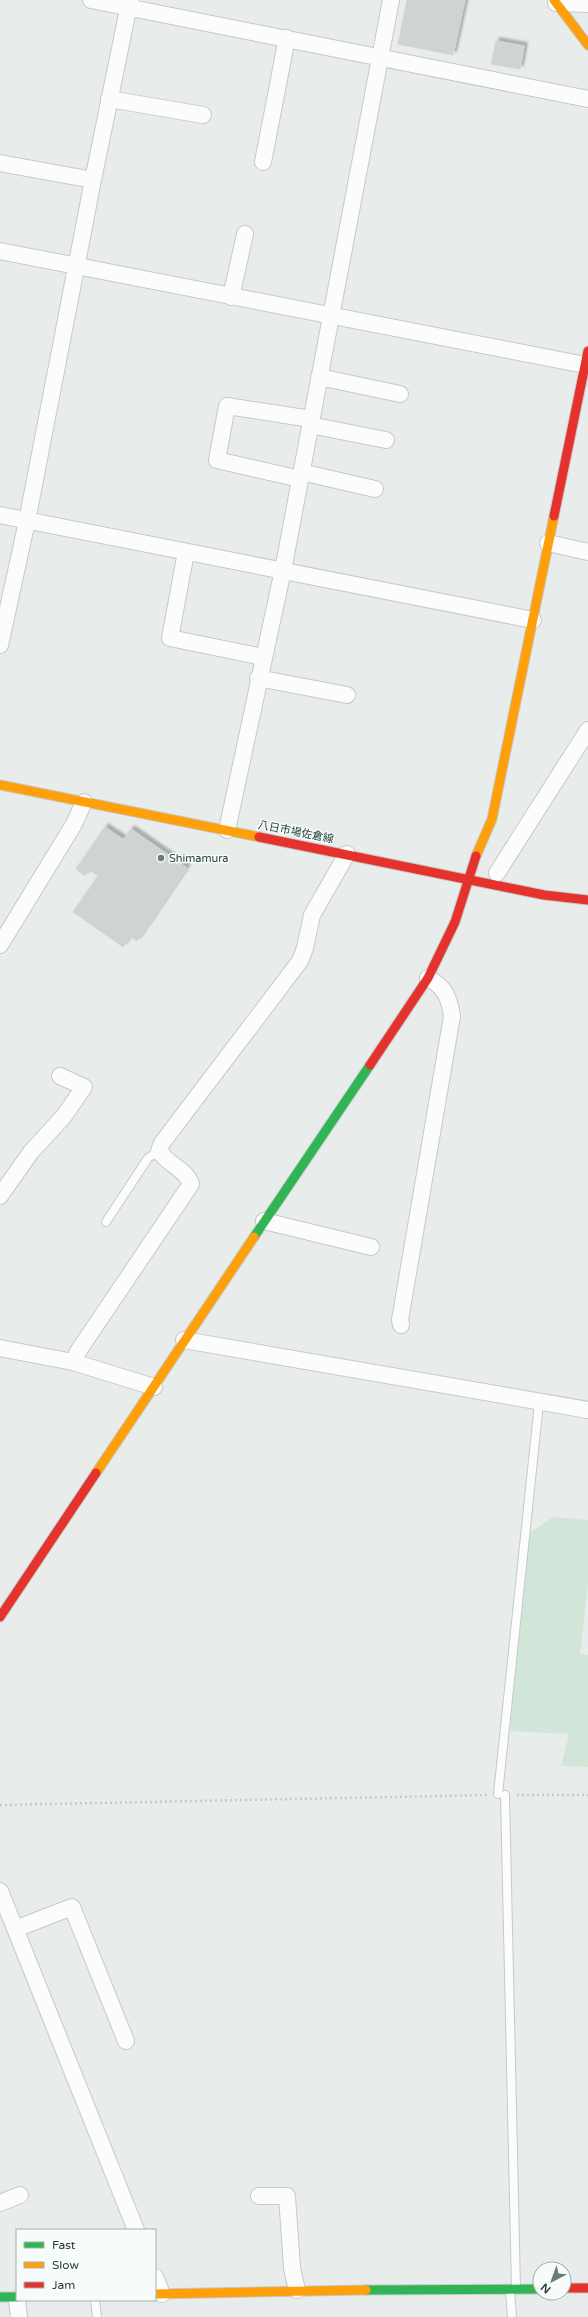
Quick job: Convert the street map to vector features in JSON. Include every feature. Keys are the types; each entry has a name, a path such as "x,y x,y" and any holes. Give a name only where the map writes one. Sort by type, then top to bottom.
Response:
{"main road":[{"path":"555,2 588,45"},
{"path":"0,1617 184,1340 428,978 455,922 462,904 467,879 492,819 548,543 587,361"},
{"name":"八日市場佐倉線","path":"2,788 84,802 227,830 544,895 588,900"},
{"path":"572,2288 588,2288"},
{"path":"158,2294 298,2290 532,2289"},
{"path":"0,2297 16,2297"}],"street":[{"path":"91,0 129,3 286,38 588,99"},
{"path":"227,830 258,678 283,570 391,0"},
{"path":"555,2 588,4"},
{"path":"0,645 7,577 27,521 129,3"},
{"path":"263,162 286,38"},
{"path":"109,99 203,115"},
{"path":"0,163 93,180"},
{"path":"231,297 245,234"},
{"path":"0,251 331,316 587,361"},
{"path":"319,377 400,394"},
{"path":"375,489 216,460 227,406 310,422 386,440"},
{"path":"0,515 533,620"},
{"path":"548,543 588,552"},
{"path":"186,552 170,638 263,658"},
{"path":"258,678 347,695"},
{"path":"497,873 588,730"},
{"path":"0,945 74,824 84,802"},
{"path":"73,1362 79,1350 191,1184 188,1176 165,1160 159,1151 162,1143 300,961 305,948 312,915 347,854"},
{"path":"401,1325 400,1320 452,1016 447,994 440,985 428,978"},
{"path":"0,1196 31,1152 64,1116 84,1087 60,1076"},
{"path":"264,1221 371,1247"},
{"path":"184,1340 539,1404 588,1410"},
{"path":"0,1348 73,1362 154,1387"},
{"path":"0,1891 136,2229"},
{"path":"15,1929 72,1907 126,2041"},
{"path":"0,2203 20,2195"},
{"path":"259,2196 287,2196 292,2268 298,2290"},
{"path":"156,2283 158,2294"},
{"path":"18,2301 19,2317"}],"lane":[{"path":"106,1222 148,1158 159,1151"},
{"path":"512,2317 513,2289 502,1795 539,1404"},
{"path":"95,2301 97,2317"}],"path":[{"path":"0,1806 502,1795 588,1795"}],"green space":[{"path":"553,1517 588,1520 588,1585 580,1654 588,1655 588,1767 561,1766 569,1734 510,1731 527,1535"}],"building":[{"path":"407,0 465,0 453,55 398,44"},
{"path":"496,41 524,46 520,69 491,64"},
{"path":"105,827 124,840 98,876 89,870 85,876 76,869"},
{"path":"131,829 187,868 137,941 130,936 123,947 73,912"}],"traffic: fast":[{"path":"254,1237 370,1065"},
{"path":"366,2290 532,2289"},
{"path":"0,2297 16,2297"}],"traffic: slow":[{"path":"554,0 588,45"},
{"path":"476,856 492,819 554,516"},
{"path":"0,785 259,837"},
{"path":"96,1473 254,1237"},
{"path":"156,2294 366,2290"}],"traffic: jam":[{"path":"554,516 588,351"},
{"path":"259,837 544,895 588,900"},
{"path":"370,1065 428,978 455,922 476,856"},
{"path":"0,1617 96,1473"},
{"path":"572,2288 588,2288"}],"place":[{"name":"Shimamura","path":"161,858"}]}
